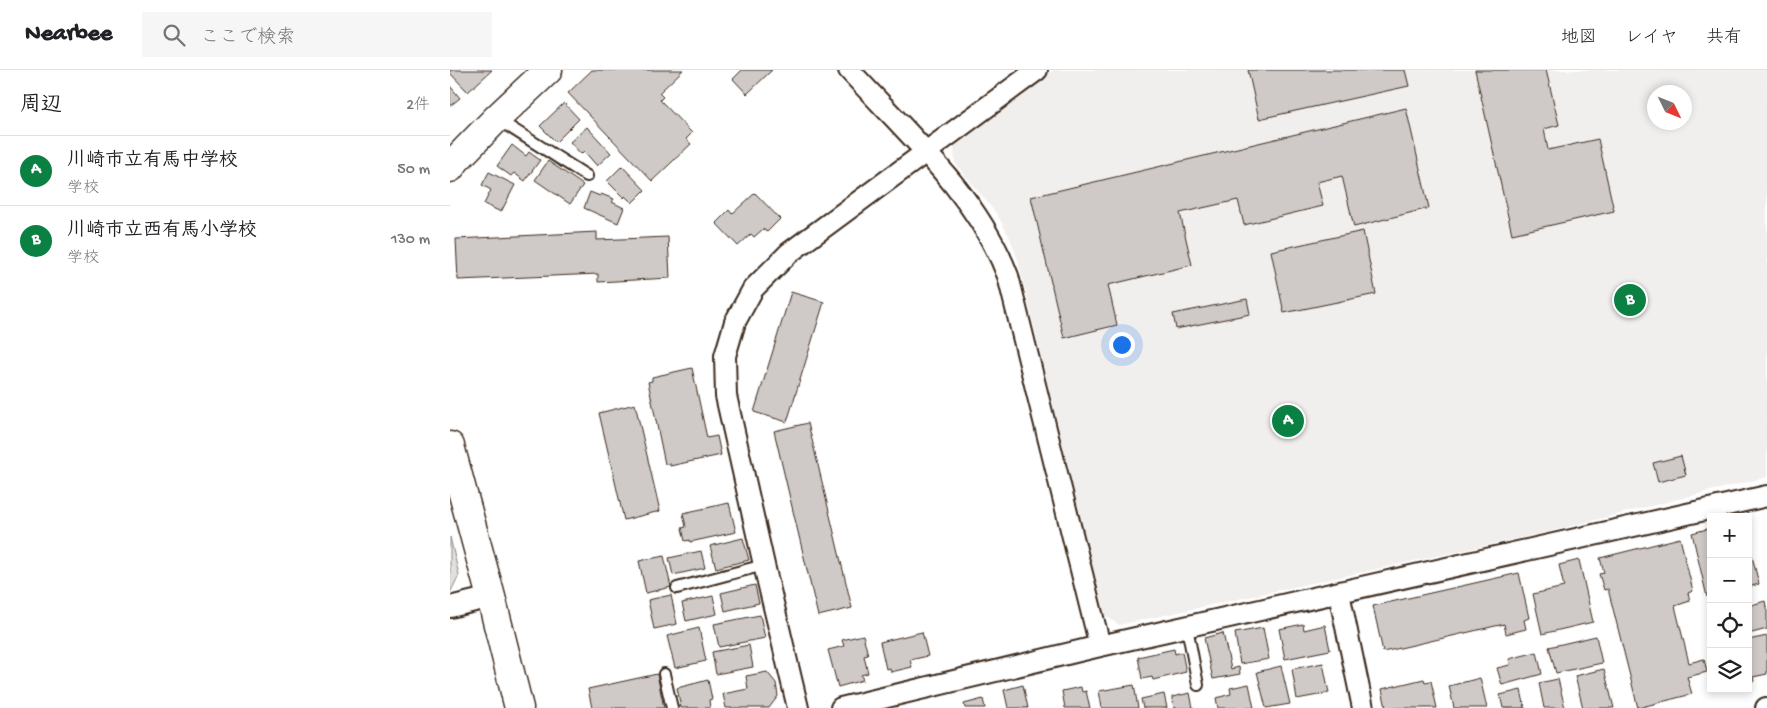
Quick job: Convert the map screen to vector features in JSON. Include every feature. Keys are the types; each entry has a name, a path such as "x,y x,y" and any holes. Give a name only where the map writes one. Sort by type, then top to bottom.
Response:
{"street":[{"path":"452,162 548,70"},
{"path":"849,70 926,153 978,216 1000,254 1008,276 1100,646"},
{"path":"798,708 726,396 725,356 734,322 753,289 789,253 1037,70"},
{"path":"450,446 519,708"},
{"path":"840,708 1100,646 1767,496"},
{"path":"1338,593 1363,708"},
{"path":"450,607 491,596"}],"lane":[{"path":"496,119 587,176"},
{"path":"677,588 764,565"},
{"path":"1187,627 1198,685"},
{"path":"664,674 672,708"}],"shaded area":[{"path":"1053,70 1767,70 1767,477 1543,533 1119,625 1103,614 1018,260 1009,236 996,213 955,163 954,144"},
{"path":"450,537 459,575 450,593"}],"building":[{"path":"450,70 492,70 468,92 450,73"},
{"path":"592,70 683,70 659,93 663,97 660,100 692,133 686,139 691,144 652,181 568,93"},
{"path":"742,70 772,70 747,94 733,79"},
{"path":"1248,70 1405,70 1409,86 1259,119"},
{"path":"1475,70 1546,70 1559,125 1544,129 1548,150 1598,139 1614,211 1512,234"},
{"path":"450,86 460,98 450,106"},
{"path":"564,103 579,119 556,142 540,126"},
{"path":"1406,108 1429,208 1354,227 1342,176 1317,182 1323,206 1244,225 1238,200 1180,213 1192,265 1108,285 1117,325 1064,338 1031,197"},
{"path":"587,127 611,153 597,166 584,151 581,154 570,142"},
{"path":"512,145 526,156 529,152 540,160 525,181 514,173 511,176 497,166"},
{"path":"548,161 583,185 570,204 535,180"},
{"path":"622,166 645,190 632,203 625,196 624,198 607,181"},
{"path":"489,172 515,185 501,212 484,204 491,190 482,185"},
{"path":"590,192 614,199 612,202 624,208 618,223 584,208"},
{"path":"755,193 780,219 767,232 763,229 754,237 751,234 738,246 716,223 729,210 732,214"},
{"path":"1363,231 1376,294 1284,313 1271,251"},
{"path":"597,232 597,240 668,237 670,278 598,282 598,274 458,280 456,239"},
{"path":"791,292 824,302 787,422 754,412"},
{"path":"1247,299 1250,314 1176,329 1173,314"},
{"path":"692,368 707,438 717,436 721,455 670,466 670,463 665,464 648,382 652,381 652,377"},
{"path":"635,404 660,511 624,520 599,413"},
{"path":"808,423 852,608 818,616 774,431"},
{"path":"1681,456 1686,475 1658,482 1653,463"},
{"path":"729,503 736,532 690,542 690,540 685,541 682,528 686,527 683,513"},
{"path":"1707,529 1707,597 1692,533"},
{"path":"743,538 749,560 716,568 710,546"},
{"path":"1680,538 1693,591 1688,593 1690,601 1675,606 1689,663 1704,659 1707,672 1687,677 1692,694 1638,708 1608,589 1604,590 1599,574 1604,573 1600,558"},
{"path":"701,551 705,568 673,575 669,558"},
{"path":"664,556 671,587 646,593 639,561"},
{"path":"1752,556 1759,584 1752,586"},
{"path":"1579,560 1593,622 1542,634 1533,594 1564,587 1559,565"},
{"path":"1519,573 1529,618 1524,620 1526,629 1506,634 1504,624 1383,652 1373,606"},
{"path":"755,585 759,603 725,611 721,593"},
{"path":"671,595 677,624 654,629 648,600"},
{"path":"713,596 717,614 686,621 682,603"},
{"path":"1765,601 1767,605 1767,629 1752,633 1752,605"},
{"path":"760,615 765,638 719,647 714,624"},
{"path":"1303,624 1304,630 1325,625 1330,650 1285,659 1279,629"},
{"path":"699,628 706,661 675,668 667,636"},
{"path":"1263,628 1269,659 1240,664 1235,633"},
{"path":"922,632 928,656 910,660 912,667 891,672 890,668 886,669 880,642"},
{"path":"1223,633 1231,669 1239,667 1240,674 1213,679 1204,638"},
{"path":"863,635 868,655 864,656 868,673 861,675 863,680 838,687 828,650 844,646 842,640"},
{"path":"1596,636 1602,663 1556,673 1549,647"},
{"path":"1767,636 1767,674 1753,677 1754,681 1752,682 1752,648 1752,639"},
{"path":"749,645 753,667 716,674 712,652"},
{"path":"1174,649 1175,654 1182,652 1186,672 1153,680 1152,677 1142,679 1138,657"},
{"path":"1537,652 1542,674 1502,685 1497,668 1510,665 1509,659"},
{"path":"1323,663 1329,693 1297,699 1292,669"},
{"path":"1281,666 1290,704 1266,708 1257,672"},
{"path":"1604,669 1614,708 1583,708 1575,676"},
{"path":"767,672 776,683 778,696 769,708 726,708 723,694 748,689 746,676"},
{"path":"657,674 664,708 592,708 588,689"},
{"path":"1480,678 1487,708 1454,708 1449,686"},
{"path":"1424,679 1425,682 1431,681 1437,708 1386,708 1382,689"},
{"path":"1558,679 1565,708 1544,708 1539,683"},
{"path":"708,680 712,699 709,700 710,708 681,708 677,688"},
{"path":"1249,684 1254,708 1218,708 1216,698 1231,694 1230,688"},
{"path":"1023,685 1028,708 1008,708 1004,690"},
{"path":"1134,685 1138,708 1102,708 1099,691"},
{"path":"1081,687 1082,692 1086,691 1090,708 1065,708 1062,691"},
{"path":"1521,690 1525,708 1503,708 1500,695"},
{"path":"1190,693 1193,708 1174,708 1172,697"},
{"path":"1164,694 1167,708 1143,708 1141,699"},
{"path":"983,699 985,708 965,708 964,704"}],"place":[{"name":"川崎市立西有馬小学校","path":"1630,300"},
{"name":"川崎市立有馬中学校","path":"1288,421"}]}
